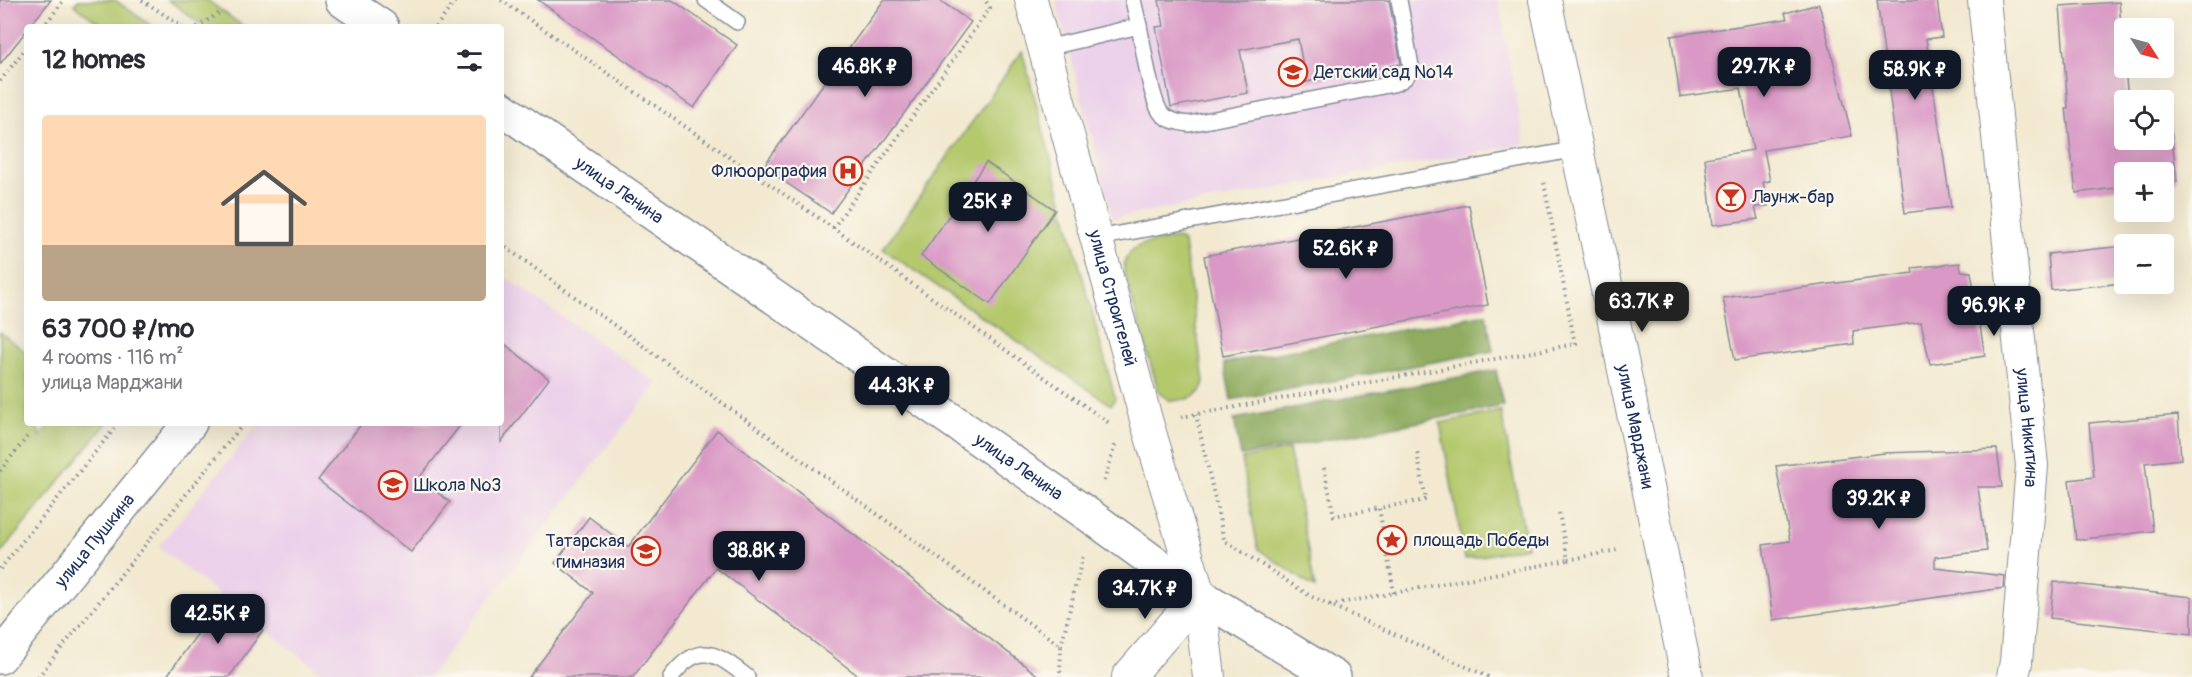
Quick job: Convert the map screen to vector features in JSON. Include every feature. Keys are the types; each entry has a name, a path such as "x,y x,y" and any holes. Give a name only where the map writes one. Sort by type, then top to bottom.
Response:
{"main road":[{"path":"342,0 378,24"},
{"name":"улица Ленина","path":"504,110 1093,518 1199,595 1334,677"},
{"name":"улица Пушкина","path":"0,657 188,426"}],"street":[{"name":"улица Строителей","path":"1031,0 1147,423 1199,595 1209,677"},
{"name":"улица Марджани","path":"1545,0 1687,677"},
{"name":"улица Никитина","path":"1984,0 2032,466 2013,677"},
{"path":"1128,677 1199,595"}],"lane":[{"path":"706,0 737,22"},
{"path":"1133,0 1155,103 1162,114 1176,122 1189,124 1402,81 1409,75 1411,66 1399,0"},
{"path":"1046,48 1139,26"},
{"path":"1097,238 1577,149"},
{"path":"671,677 682,662 688,658 708,654 726,661 747,677"}],"path":[{"path":"45,24 64,0"},
{"path":"142,0 178,24"},
{"path":"438,24 456,0"},
{"path":"501,0 833,228 1120,430 1147,423 1617,336"},
{"path":"833,228 990,8 985,0"},
{"path":"202,24 221,12"},
{"path":"0,81 24,51"},
{"path":"504,246 1061,646 1060,677"},
{"path":"1196,414 1224,540 1310,596 1489,677"},
{"path":"0,569 116,426"},
{"path":"38,677 242,426"},
{"path":"0,471 27,437"},
{"path":"1324,468 1334,516 1426,500 1418,452"},
{"path":"1379,508 1394,593"},
{"path":"1559,513 1568,560"},
{"path":"1330,605 1617,550"}],"shaded area":[{"name":"Детский сад №14","path":"1056,0 1498,0 1525,144 1113,218"},
{"name":"Школа №3","path":"504,276 657,383 429,677 327,677 158,547 257,426 504,426"}],"green space":[{"path":"78,0 115,0 149,24 100,24 74,5"},
{"path":"168,0 207,0 240,24 201,24"},
{"path":"1022,51 1115,398 1111,405 883,249"},
{"path":"1177,238 1184,243 1204,382 1199,392 1192,398 1171,401 1159,393 1124,272 1125,262 1134,249 1150,242"},
{"path":"1486,314 1493,351 1231,400 1224,363"},
{"path":"0,332 24,351 24,426 38,426 39,438 49,426 105,426 0,554"},
{"path":"1496,370 1503,406 1241,456 1234,419"},
{"path":"1501,411 1527,547 1465,559 1440,423"},
{"path":"1289,449 1315,588 1258,549 1242,459"}],"building":[{"path":"0,0 51,0 31,24 24,24 24,34 0,64"},
{"path":"538,0 672,0 737,45 694,108"},
{"path":"884,0 939,0 971,22 831,213 763,167"},
{"path":"1159,0 1389,0 1401,64 1306,82 1298,39 1240,50 1248,93 1171,107 1156,27 1164,26"},
{"path":"1877,0 1937,0 1942,37 1926,39 1951,207 1905,213"},
{"path":"2119,2 2120,18 2114,18 2114,78 2126,78 2127,90 2114,90 2114,150 2173,150 2177,181 2174,181 2174,162 2114,162 2114,188 2076,193 2066,108 2068,108 2060,6"},
{"path":"1819,4 1852,136 1764,150 1770,181 1763,182 1768,206 1755,207 1758,219 1713,225 1705,158 1753,150 1741,88 1680,97 1671,36 1787,19 1785,13"},
{"path":"986,162 1055,210 990,304 921,256"},
{"path":"1469,205 1488,305 1223,356 1204,256"},
{"path":"2114,247 2114,284 2051,290 2048,254"},
{"path":"1960,263 1961,271 1971,272 1985,356 1930,364 1921,322 1853,331 1854,344 1735,360 1723,298 1913,273 1912,268"},
{"path":"504,343 549,379 501,442 501,426 504,426"},
{"path":"2178,415 2181,459 2145,463 2153,531 2076,540 2069,480 2094,477 2089,423"},
{"path":"360,426 460,426 419,478 450,502 411,552 318,480"},
{"name":"Татарская гимназия","path":"717,430 1040,677 860,677 716,568 633,677 529,677 593,593 555,563 589,517 628,547"},
{"path":"1997,449 2002,487 1978,487 1987,551 1935,557 1935,568 2005,576 2004,588 1773,620 1763,545 1790,541 1776,466 1885,453"},
{"path":"2054,582 2192,597 2192,634 2050,618"},
{"path":"223,599 263,630 229,677 166,677"}],"place":[{"name":"Детский сад №14","path":"1293,72"},
{"name":"Флюорография","path":"848,171"},
{"name":"Лаунж-бар","path":"1731,197"},
{"name":"Школа №3","path":"393,485"},
{"name":"площадь Победы","path":"1392,540"},
{"name":"Татарская гимназия","path":"646,551"}]}
